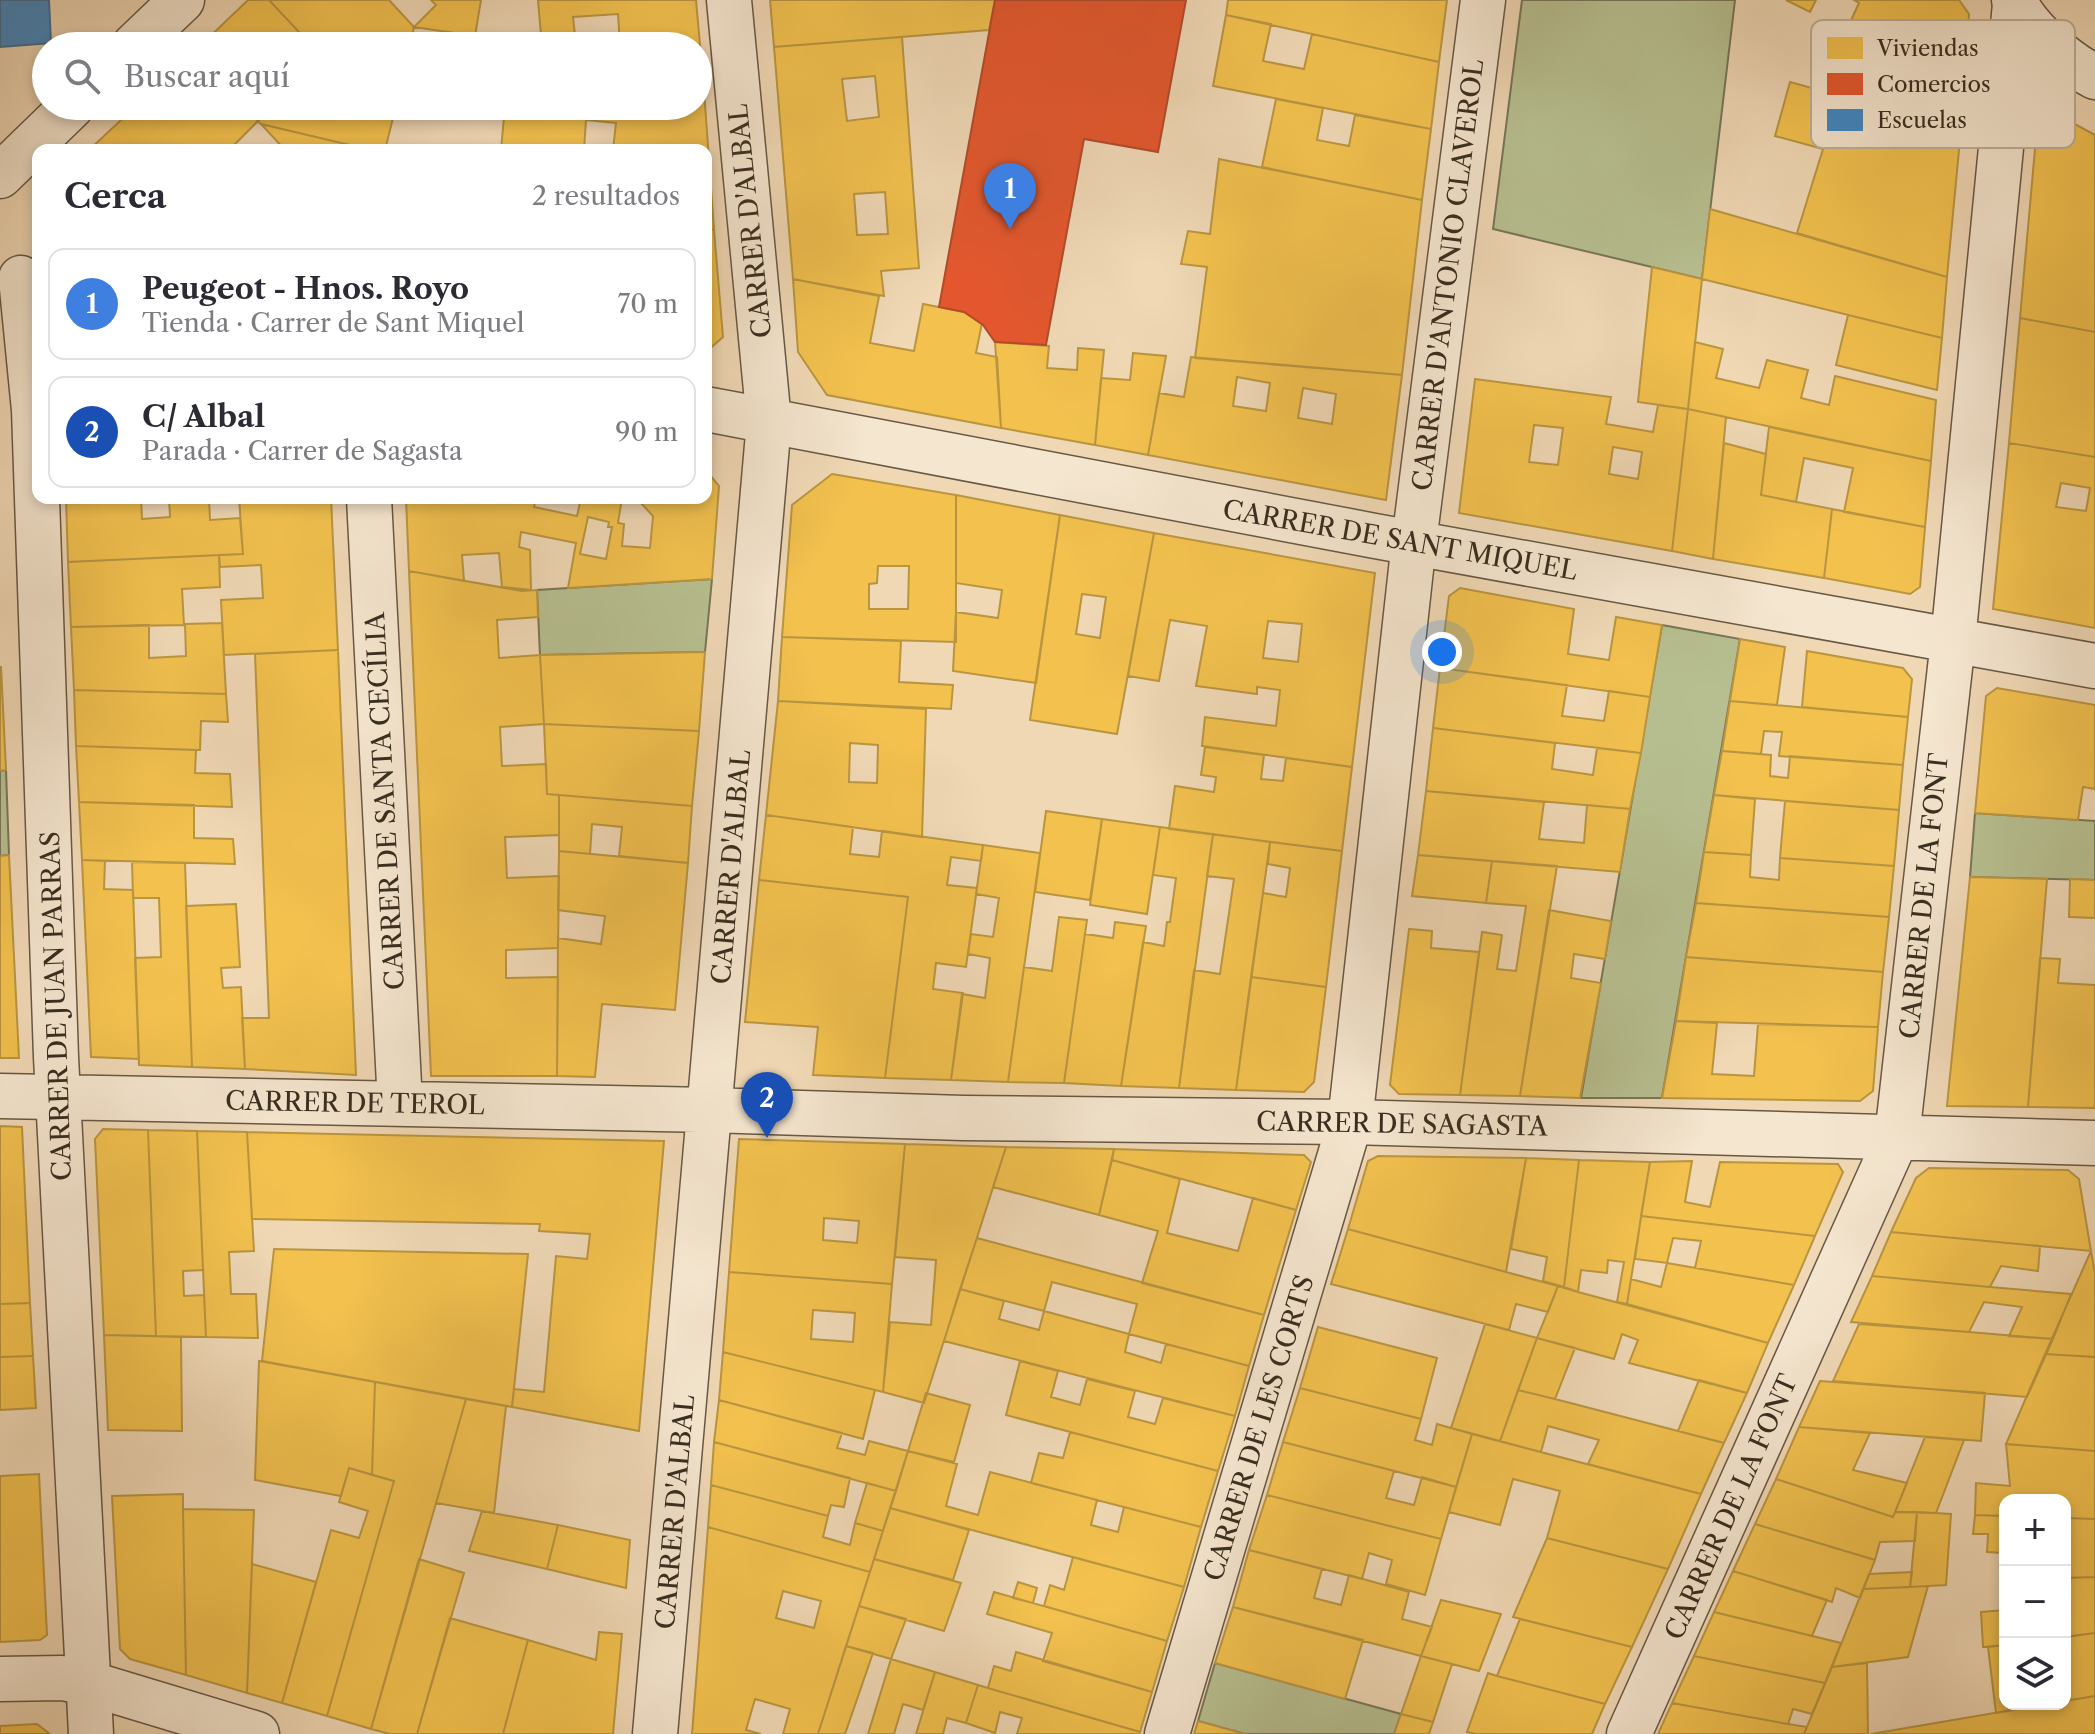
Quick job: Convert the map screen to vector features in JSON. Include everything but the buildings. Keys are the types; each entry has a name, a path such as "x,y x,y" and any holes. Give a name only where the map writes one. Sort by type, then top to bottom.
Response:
{"street":[{"path":"149,32 182,0"},
{"name":"CARRER D'ALBAL","path":"655,1734 769,422 729,0"},
{"name":"CARRER D'ANTONIO CLAVEROL","path":"1350,1122 1414,542 1483,0"},
{"path":"2015,2 2030,20"},
{"path":"2075,66 2095,77"},
{"path":"33,144 58,120"},
{"path":"0,176 32,145"},
{"name":"CARRER DE LA FONT","path":"1629,1734 1897,1137 1953,641 2001,148"},
{"name":"CARRER DE JUAN PARRAS","path":"20,272 32,390"},
{"name":"CARRER DE SANT MIQUEL","path":"712,410 2095,666"},
{"name":"CARRER DE JUAN PARRAS","path":"37,504 58,1097 91,1734"},
{"name":"CARRER DE SANTA CECÍLIA","path":"369,504 400,1104"},
{"name":"CARRER DE TEROL","path":"0,1096 710,1110"},
{"name":"CARRER DE SAGASTA","path":"710,1110 963,1118 1350,1122 2095,1143"},
{"name":"CARRER DE LES CORTS","path":"1167,1734 1350,1122"},
{"path":"0,1679 50,1678 88,1683 257,1734"}],"green space":[{"path":"1522,0 1735,0 1702,279 1493,229"},
{"path":"712,579 705,652 540,655 537,590"},
{"path":"1662,625 1740,639 1662,1098 1581,1098"},
{"path":"6,770 9,855 0,856 0,771"},
{"path":"1975,813 2095,821 2095,880 1970,877"},
{"path":"1215,1663 1401,1714 1394,1734 1245,1734 1198,1721"}],"place":[{"name":"Peugeot - Hnos. Royo","path":"1010,229"},
{"name":"C/ Albal","path":"767,1138"}]}
